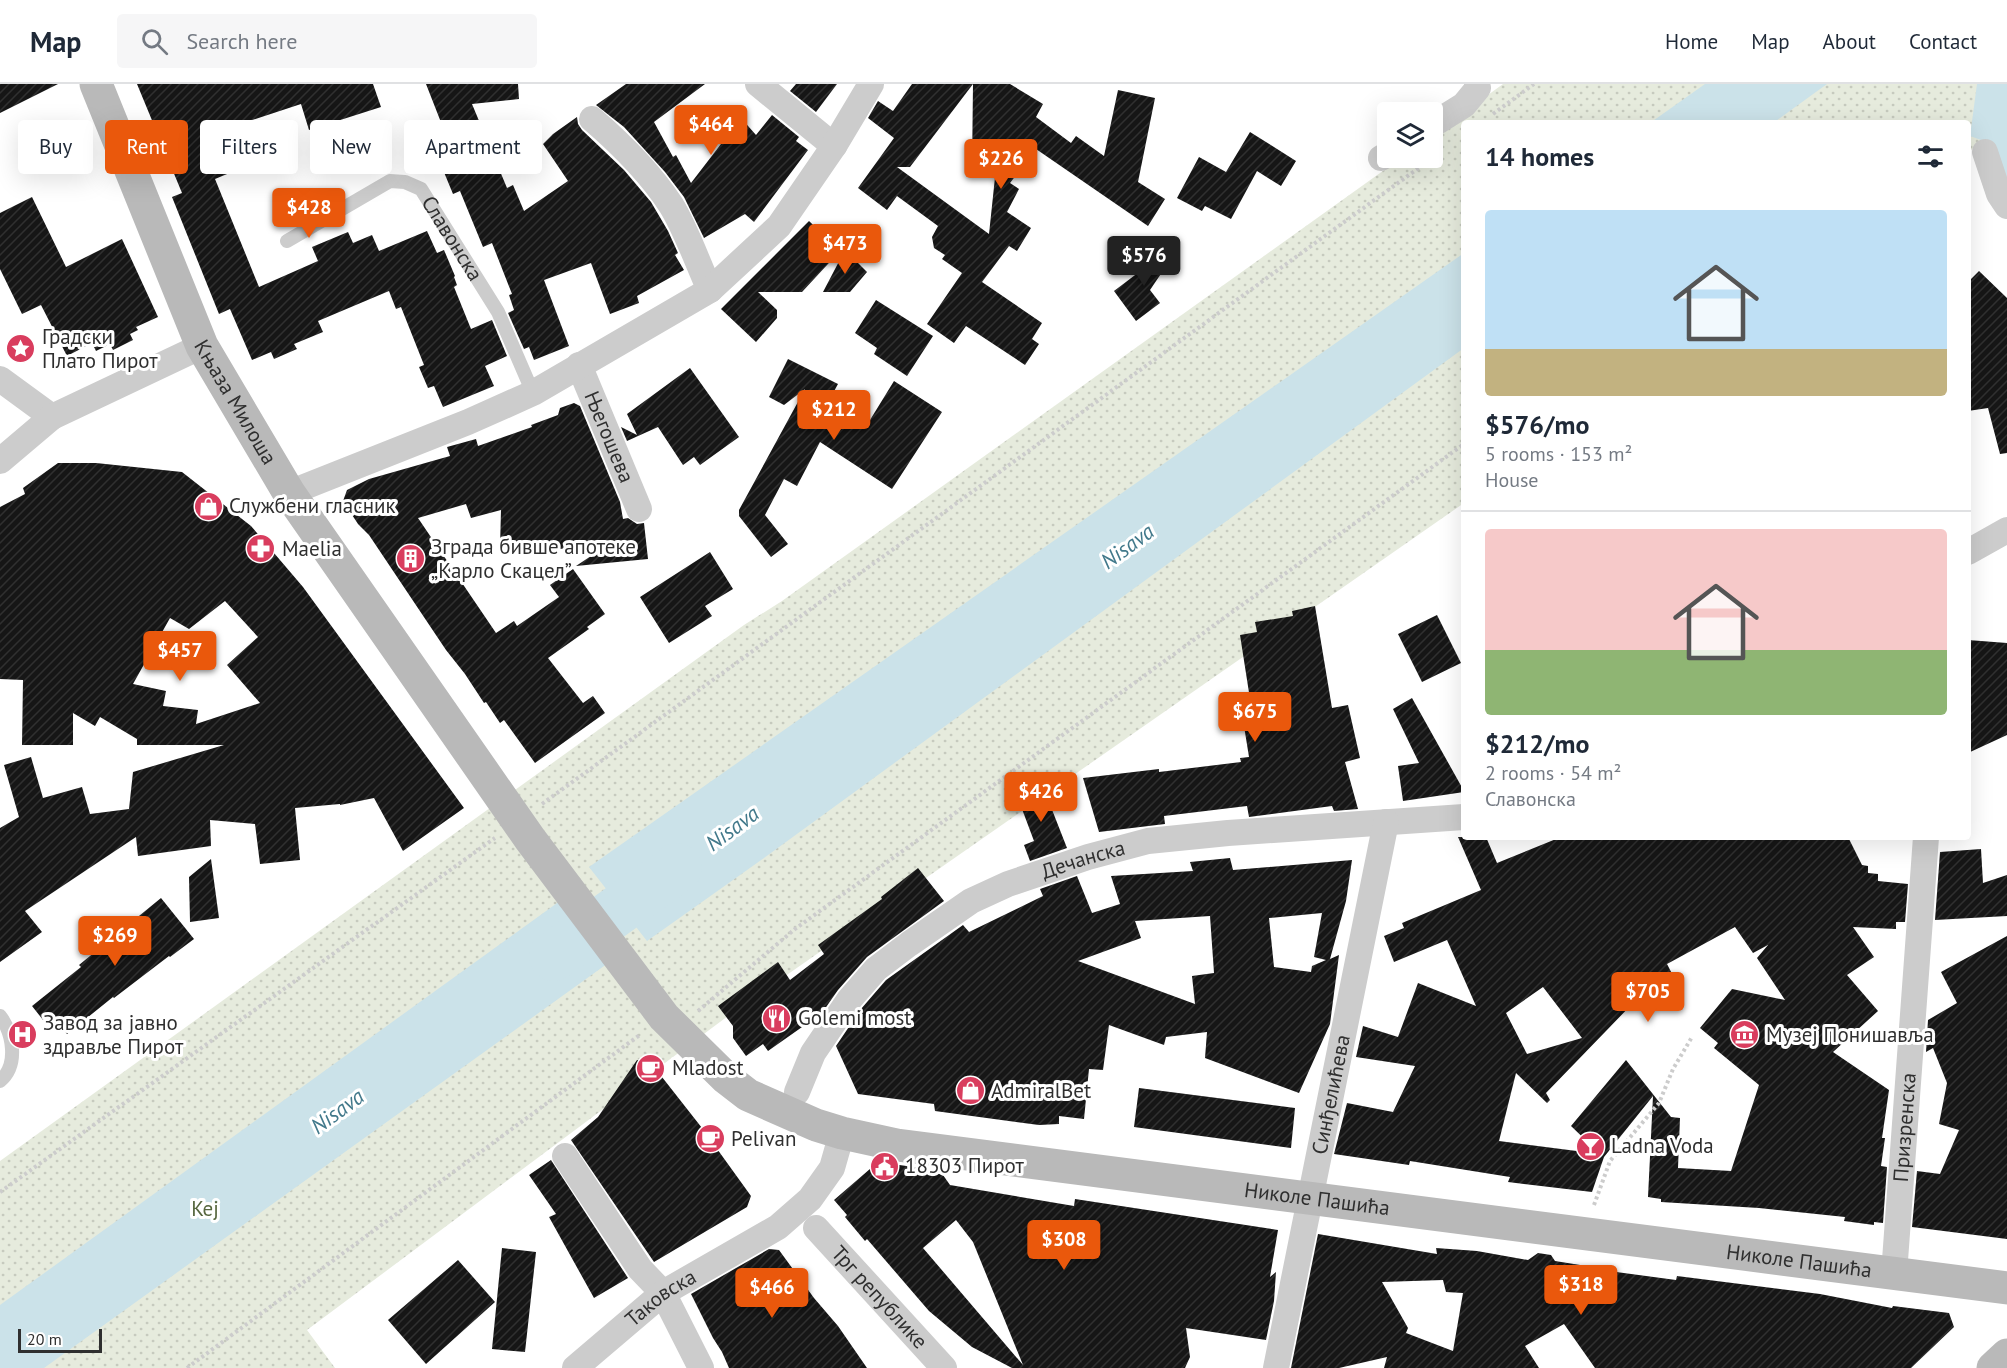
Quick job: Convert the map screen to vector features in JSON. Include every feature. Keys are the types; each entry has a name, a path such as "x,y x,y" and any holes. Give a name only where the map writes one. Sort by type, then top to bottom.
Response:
{"main road":[{"name":"Књаза Милоша","path":"96,84 202,346 289,493 516,832 666,1022"},
{"name":"Николе Пашића","path":"666,1022 726,1078 748,1095 816,1125 897,1145 2007,1288"},
{"path":"1993,1368 2007,1354"}],"street":[{"path":"758,84 834,146"},
{"path":"289,493 468,422 533,393 710,290 779,226 834,146 871,84"},
{"path":"1443,118 1464,105 1478,88 1477,84"},
{"path":"592,119 614,138 672,207 710,290"},
{"path":"1985,152 1999,194 2007,206"},
{"path":"0,461 52,417 202,346"},
{"name":"Његошева","path":"579,366 639,509"},
{"path":"0,379 52,417"},
{"path":"1971,550 2007,530"},
{"name":"Дечанска","path":"797,1092 813,1053 849,1000 876,969 971,901 1008,884 1088,857 1148,841 1228,833 1461,817"},
{"name":"Синђелићева","path":"1276,1368 1386,822"},
{"name":"Призренска","path":"1894,1274 1926,840"},
{"name":"Таковска","path":"575,1368 663,1293 778,1227 810,1199 832,1168 842,1133"},
{"path":"565,1156 640,1269 663,1293 701,1368"},
{"name":"Трг републике","path":"816,1228 944,1368"}],"lane":[{"name":"Славонска","path":"286,241 390,181 405,182 421,189 498,312 533,393"},
{"path":"0,1016 7,1025 12,1038 10,1065 0,1081"}],"path":[{"path":"1490,117 1534,84"},
{"path":"0,1192 516,832 1445,149"},
{"path":"187,1368 1461,446"},
{"path":"1584,1234 1610,1161 1659,1103 1673,1069 1692,1037"}],"green space":[{"name":"Кеј","path":"1503,84 2007,84 2007,125 1971,150 1971,120 1461,120 1461,505 728,1016 307,1330 335,1368 0,1368 0,1161 744,625 782,601 1387,168 1443,168 1443,128"}],"water":[{"path":"1705,84 1827,84 1777,120 1654,120"},
{"path":"1977,84 2007,84 2007,181 1992,144 1971,136"},
{"path":"1461,255 1461,350 647,941 589,867"},
{"path":"571,893 618,956 44,1368 0,1368 0,1305"}],"building":[{"path":"0,84 58,84 0,113"},
{"path":"137,84 373,84 381,107 340,120 310,120 309,130 301,104 252,120 200,120 200,174 227,174 215,179 259,287 318,261 312,247 348,232 353,243 372,235 379,251 427,231 437,253 444,250 455,276 457,285 454,287 471,329 492,320 507,356 485,366 494,386 443,407 434,386 428,388 419,367 424,365 401,307 396,309 389,291 318,321 323,332 294,344 297,349 274,359 271,352 252,360 230,309 219,314 172,197 182,193 174,174 188,174 188,120 152,120"},
{"path":"426,84 518,84 519,99 472,104 479,120 440,120"},
{"path":"626,84 705,84 654,122 673,157 676,155 691,183 741,118 756,135 772,115 799,137 796,141 808,150 754,222 745,214 704,238 684,197 665,172 624,127 596,105"},
{"path":"796,84 837,84 816,112 790,91"},
{"path":"912,84 973,84 1010,84 1043,104 1036,117 1071,143 1076,136 1104,156 1118,90 1155,98 1138,182 1165,199 1148,226 1036,149 1010,183 1019,189 1007,212 1031,228 1017,251 1009,246 982,282 1042,323 1032,339 1039,344 1025,365 966,326 954,343 927,324 962,273 942,259 945,255 934,248 932,237 938,226 897,196 887,210 858,188 894,138 868,118 878,101 893,111","holes":["973,84 972,168 996,168 989,234 897,167 910,167"]},
{"path":"577,117 582,130 624,170 651,202 668,231 678,253 675,255 684,270 637,296 639,303 610,314 591,263 544,280 569,346 534,360 529,347 524,349 508,313 514,310 509,295 512,294 492,243 483,247 460,191 453,194 445,174 501,174 507,188 513,185 524,211 568,181 543,144"},
{"path":"1250,132 1296,161 1281,186 1257,171 1231,219 1205,206 1202,211 1177,198 1199,157 1226,172"},
{"path":"32,197 66,267 122,239 158,317 136,327 138,330 130,334 133,340 113,350 110,344 96,351 92,343 67,356 41,305 22,314 0,269 0,213"},
{"path":"809,221 840,251 802,292 758,292 777,310 777,318 756,342 721,309"},
{"path":"1176,244 1179,247 1150,290 1160,303 1136,321 1114,291"},
{"path":"845,250 867,272 850,292 823,292"},
{"path":"1979,271 2007,298 2007,453 2000,454 1988,408 1971,411 1971,279"},
{"path":"876,300 933,336 907,376 874,354 877,348 855,333"},
{"path":"788,359 838,384 827,404 870,420 894,381 942,412 892,489 820,442 797,486 784,479 765,515 788,544 771,557 739,516 739,510 805,389 784,405 769,397"},
{"path":"690,368 739,437 700,465 694,457 683,465 658,427 627,441 621,427 637,435 627,414"},
{"path":"574,403 580,406 620,502 623,519 628,518 637,524 644,523 648,559 576,566 600,550 500,547 501,510 471,518 466,504 418,518 496,633 514,621 517,626 559,597 550,585 573,569 605,614 587,627 589,629 548,658 583,703 593,696 605,713 535,763 504,720 500,723 486,702 484,703 369,535 358,524 343,501 347,490 369,479 450,456 447,447 476,439 478,446 532,427 531,425 558,415 560,408"},
{"path":"58,463 96,463 182,472 251,526 303,587 464,808 403,851 374,798 340,805 295,808 300,860 260,864 255,824 210,820 211,846 138,856 136,837 25,911 42,932 0,962 0,828 19,817 4,765 31,757 43,798 82,787 90,814 129,809 133,772 224,745 137,745 137,739 100,717 95,726 73,713 73,745 22,745 23,680 0,679 0,507 25,494 23,488","holes":["225,601 258,637 227,665 260,703 196,724 198,710 163,706 166,691 133,684 170,618 189,629"]},
{"path":"710,552 733,589 705,606 712,616 669,643 640,597"},
{"path":"1315,606 1332,708 1348,705 1360,758 1345,762 1358,809 1334,811 1332,806 1249,817 1247,806 1164,816 1165,824 1099,832 1083,778 1241,762 1240,758 1249,757 1240,701 1250,699 1240,635 1257,632 1255,622 1293,616 1292,611"},
{"path":"1437,615 1461,663 1422,682 1398,634"},
{"path":"1971,640 2007,643 2007,735 1971,752"},
{"path":"1412,698 1461,786 1461,792 1403,801 1398,766 1419,763 1393,709"},
{"path":"1040,779 1067,848 1030,861 1024,845 1034,841 1022,809 1027,807 1021,791"},
{"path":"1458,837 1461,837 1461,840 1487,840 1497,863 1554,840 1850,840 1862,865 1868,866 1868,873 1878,874 1878,881 1908,884 1905,922 1896,922 1896,929 1853,927 1874,957 1847,975 1878,1011 1833,1052 1889,1090 1882,1138 1885,1138 1881,1166 1887,1167 1883,1223 1874,1222 1874,1225 1844,1221 1845,1217 1759,1208 1661,1202 1661,1199 1648,1197 1653,1096 1604,1157 1592,1192 1508,1182 1510,1177 1410,1161 1409,1165 1334,1154 1347,1103 1393,1112 1415,1066 1356,1057 1363,1026 1398,1037 1418,983 1476,1006 1447,940 1394,962 1384,936 1404,928 1402,923 1481,890","holes":["1735,927 1753,953 1768,945 1757,958 1785,1000 1732,989 1700,1028 1718,1043 1714,1048 1759,1085 1731,1171 1678,1168 1680,1118 1671,1117 1626,1060 1571,1126 1600,1154 1499,1141 1516,1073 1547,1103 1550,1100 1546,1093 1635,1001 1648,1012 1682,993 1667,964","1543,987 1582,1038 1527,1054 1506,1013"]},
{"path":"1981,849 1983,883 2007,875 2007,916 1935,920 1940,852"},
{"path":"1230,858 1233,870 1352,860 1346,901 1330,959 1339,955 1330,1024 1299,1093 1205,1058 1207,1032 1166,1037 1164,1045 1109,1025 1103,1070 1089,1069 1084,1119 1059,1116 1059,1124 1039,1125 935,1111 934,1104 858,1094 836,1046 861,1009 886,980 963,925 969,932 1043,896 1040,889 1077,876 1092,913 1120,904 1111,876 1193,871 1190,862","holes":["1322,913 1314,957 1326,960 1312,966 1311,972 1274,967 1269,918","1210,916 1214,973 1192,976 1195,1004 1078,961 1141,938 1135,921"]},
{"path":"211,859 219,918 190,922 189,877"},
{"path":"918,868 944,901 867,957 838,990 822,1013 768,1051 763,1044 746,1056 733,1038 733,1026 718,1006 778,962 790,980 824,954 818,945 882,899 881,897"},
{"path":"161,898 194,939 113,997 67,1034 55,1019 47,1025 32,1006"},
{"path":"2007,936 2007,1239 1912,1227 1917,1171 1940,1174 1959,1130 1939,1124 1947,1083 1933,1048 1926,1052 1928,1020 1957,1003 1941,972"},
{"path":"637,1060 651,1063 751,1196 747,1207 654,1262 571,1140 598,1117"},
{"path":"1139,1088 1295,1108 1291,1148 1134,1127"},
{"path":"551,1160 628,1278 594,1298 549,1217 556,1214 529,1175"},
{"path":"878,1162 928,1169 928,1171 943,1175 950,1185 1074,1206 1075,1199 1278,1230 1270,1277 1276,1272 1274,1301 1266,1340 1186,1328 1190,1357 1185,1368 1012,1368 972,1347 929,1311 867,1239 865,1241 834,1200","holes":["956,1220 973,1242 1023,1365 923,1248"]},
{"path":"1318,1234 1437,1254 1436,1248 1477,1251 1528,1260 1538,1253 1551,1255 1555,1261 1580,1265 1579,1267 1676,1280 1677,1276 1820,1294 1892,1308 1893,1306 1949,1313 1954,1327 1911,1368 1595,1368 1564,1324 1525,1346 1539,1368 1384,1368 1387,1357 1339,1368 1291,1368","holes":["1443,1280 1446,1292 1463,1293 1453,1351 1406,1333 1408,1328 1382,1282"]},
{"path":"502,1248 536,1252 525,1352 492,1349"},
{"path":"769,1249 779,1250 838,1326 867,1368 729,1368 691,1294"},
{"path":"458,1260 495,1302 426,1364 388,1320"}],"waterway":[{"name":"Nisava","path":"554,956 677,868"}],"place":[{"name":"Градски Плато Пирот","path":"21,349"},
{"name":"Службени гласник","path":"208,506"},
{"name":"Maelia","path":"261,549"},
{"name":"Зграда бивше апотеке „Карло Скацел”","path":"410,559"},
{"name":"Golemi most","path":"777,1018"},
{"name":"Завод за јавно здравље Пирот","path":"22,1035"},
{"name":"Музеј Понишавља","path":"1745,1035"},
{"name":"Mladost","path":"651,1068"},
{"name":"AdmiralBet","path":"970,1091"},
{"name":"Pelivan","path":"710,1139"},
{"name":"Ladna Voda","path":"1590,1146"},
{"name":"18303 Пирот","path":"884,1166"}]}
